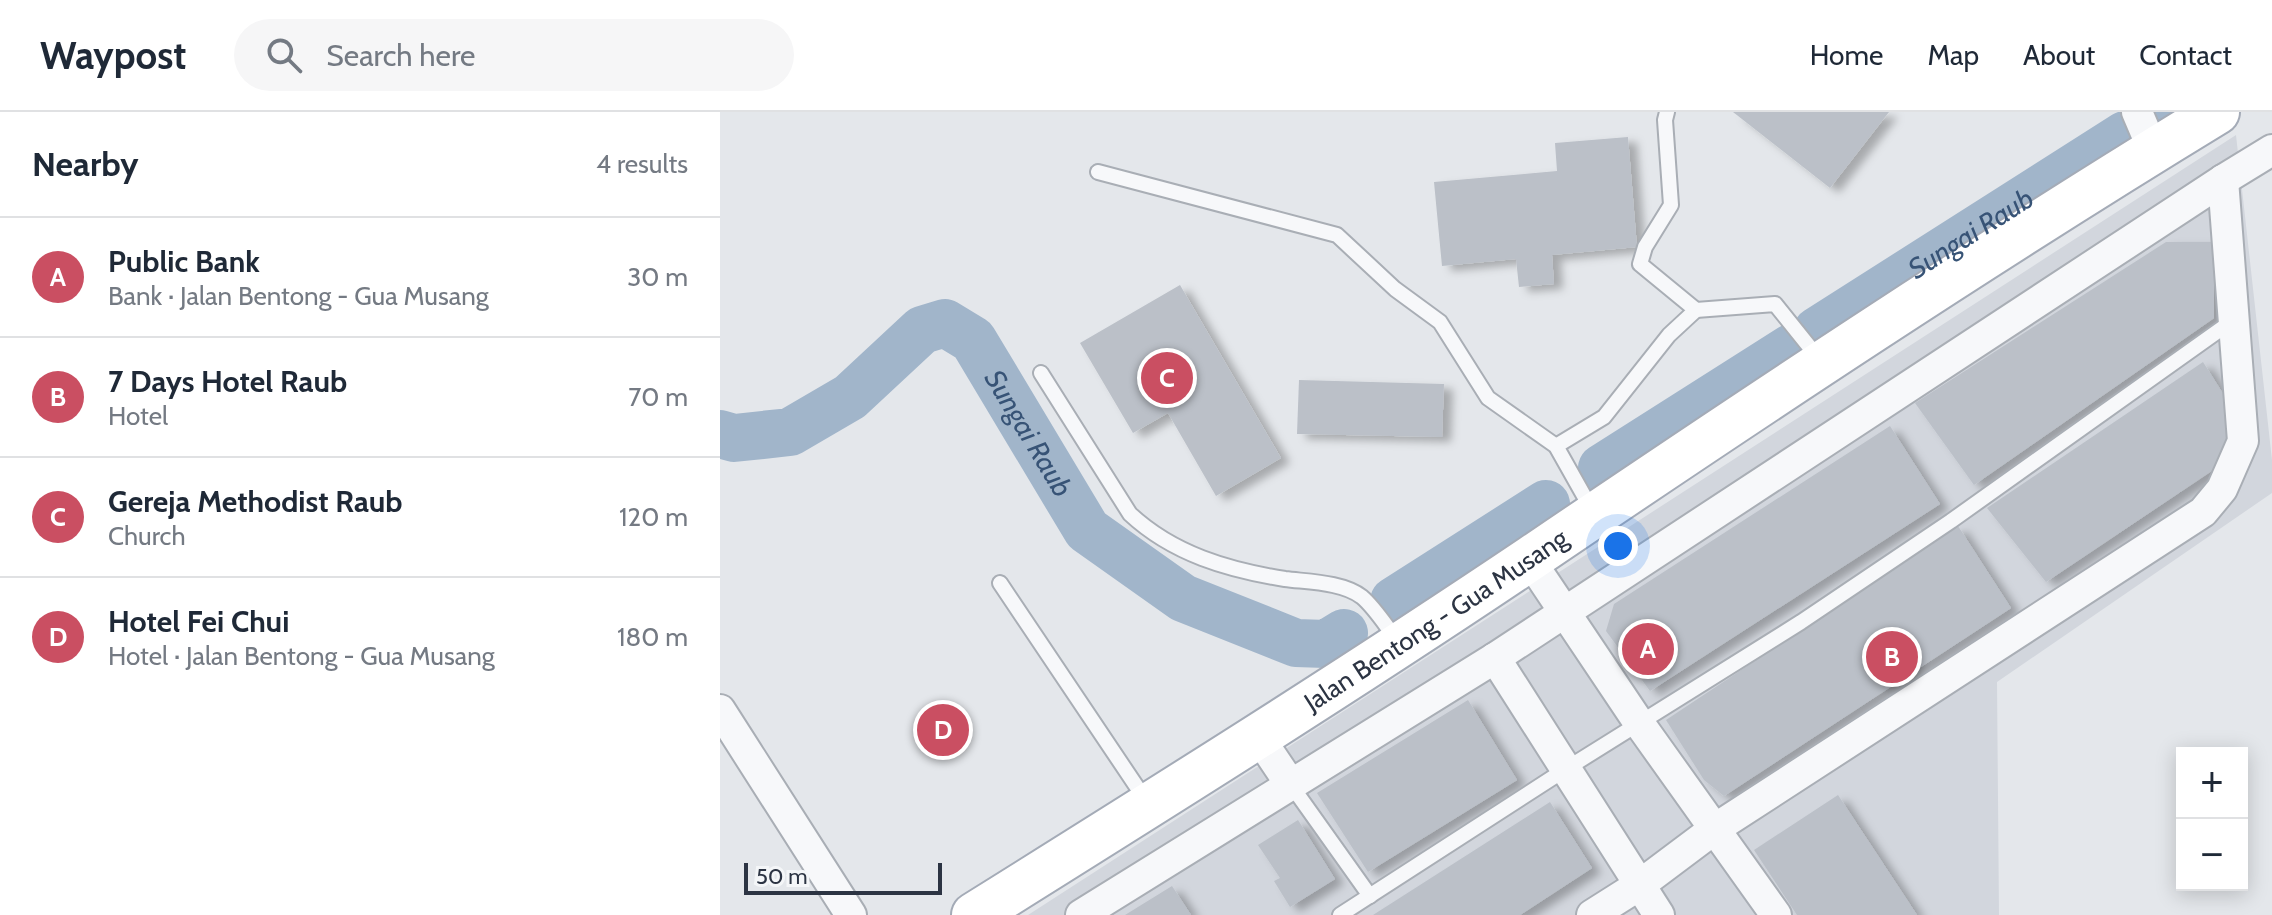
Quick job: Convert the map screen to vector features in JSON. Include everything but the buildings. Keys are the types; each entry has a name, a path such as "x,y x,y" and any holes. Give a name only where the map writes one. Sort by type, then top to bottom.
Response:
{"main road":[{"name":"Jalan Bentong - Gua Musang","path":"974,915 1258,736 1823,364 2217,112"}],"street":[{"path":"2137,112 2154,152"},
{"path":"1081,915 1495,658 2272,150"},
{"path":"1596,914 1713,830 2203,512 2222,489 2243,441 2223,180"},
{"path":"1529,559 1562,612 1713,830 1776,915"},
{"path":"1495,658 1659,915"},
{"path":"720,710 851,915"},
{"path":"1258,736 1291,785"}],"lane":[{"path":"1667,112 1671,205 1645,247 1640,264 1696,310"},
{"path":"1098,172 1337,235 1395,289 1440,322 1488,398 1556,446 1595,514"},
{"path":"1556,446 1604,417 1669,335 1696,310 1775,304 1823,364"},
{"path":"1340,915 1801,622 1951,521 2235,319"},
{"path":"1041,373 1130,514 1148,531 1173,547 1224,566 1342,588 1361,597 1400,643"},
{"path":"1000,583 1149,806"},
{"path":"1291,785 1370,896"}],"shaded area":[{"path":"2236,135 2272,460 2272,493 1997,682 1999,915 1028,915"}],"waterway":[{"name":"Sungai Raub","path":"2156,116 2162,112"},
{"name":"Sungai Raub","path":"1817,331 2125,135"},
{"name":"Sungai Raub","path":"720,434 734,438 790,432 850,397 922,330 945,323 973,340 1087,530 1183,598 1296,643 1326,644 1344,633"},
{"name":"Sungai Raub","path":"1602,468 1791,348"},
{"name":"Sungai Raub","path":"1394,601 1546,504"}],"place":[{"name":"Gereja Methodist Raub","path":"1167,378"},
{"name":"Public Bank","path":"1648,649"},
{"name":"7 Days Hotel Raub","path":"1892,657"},
{"name":"Hotel Fei Chui","path":"943,730"}]}
